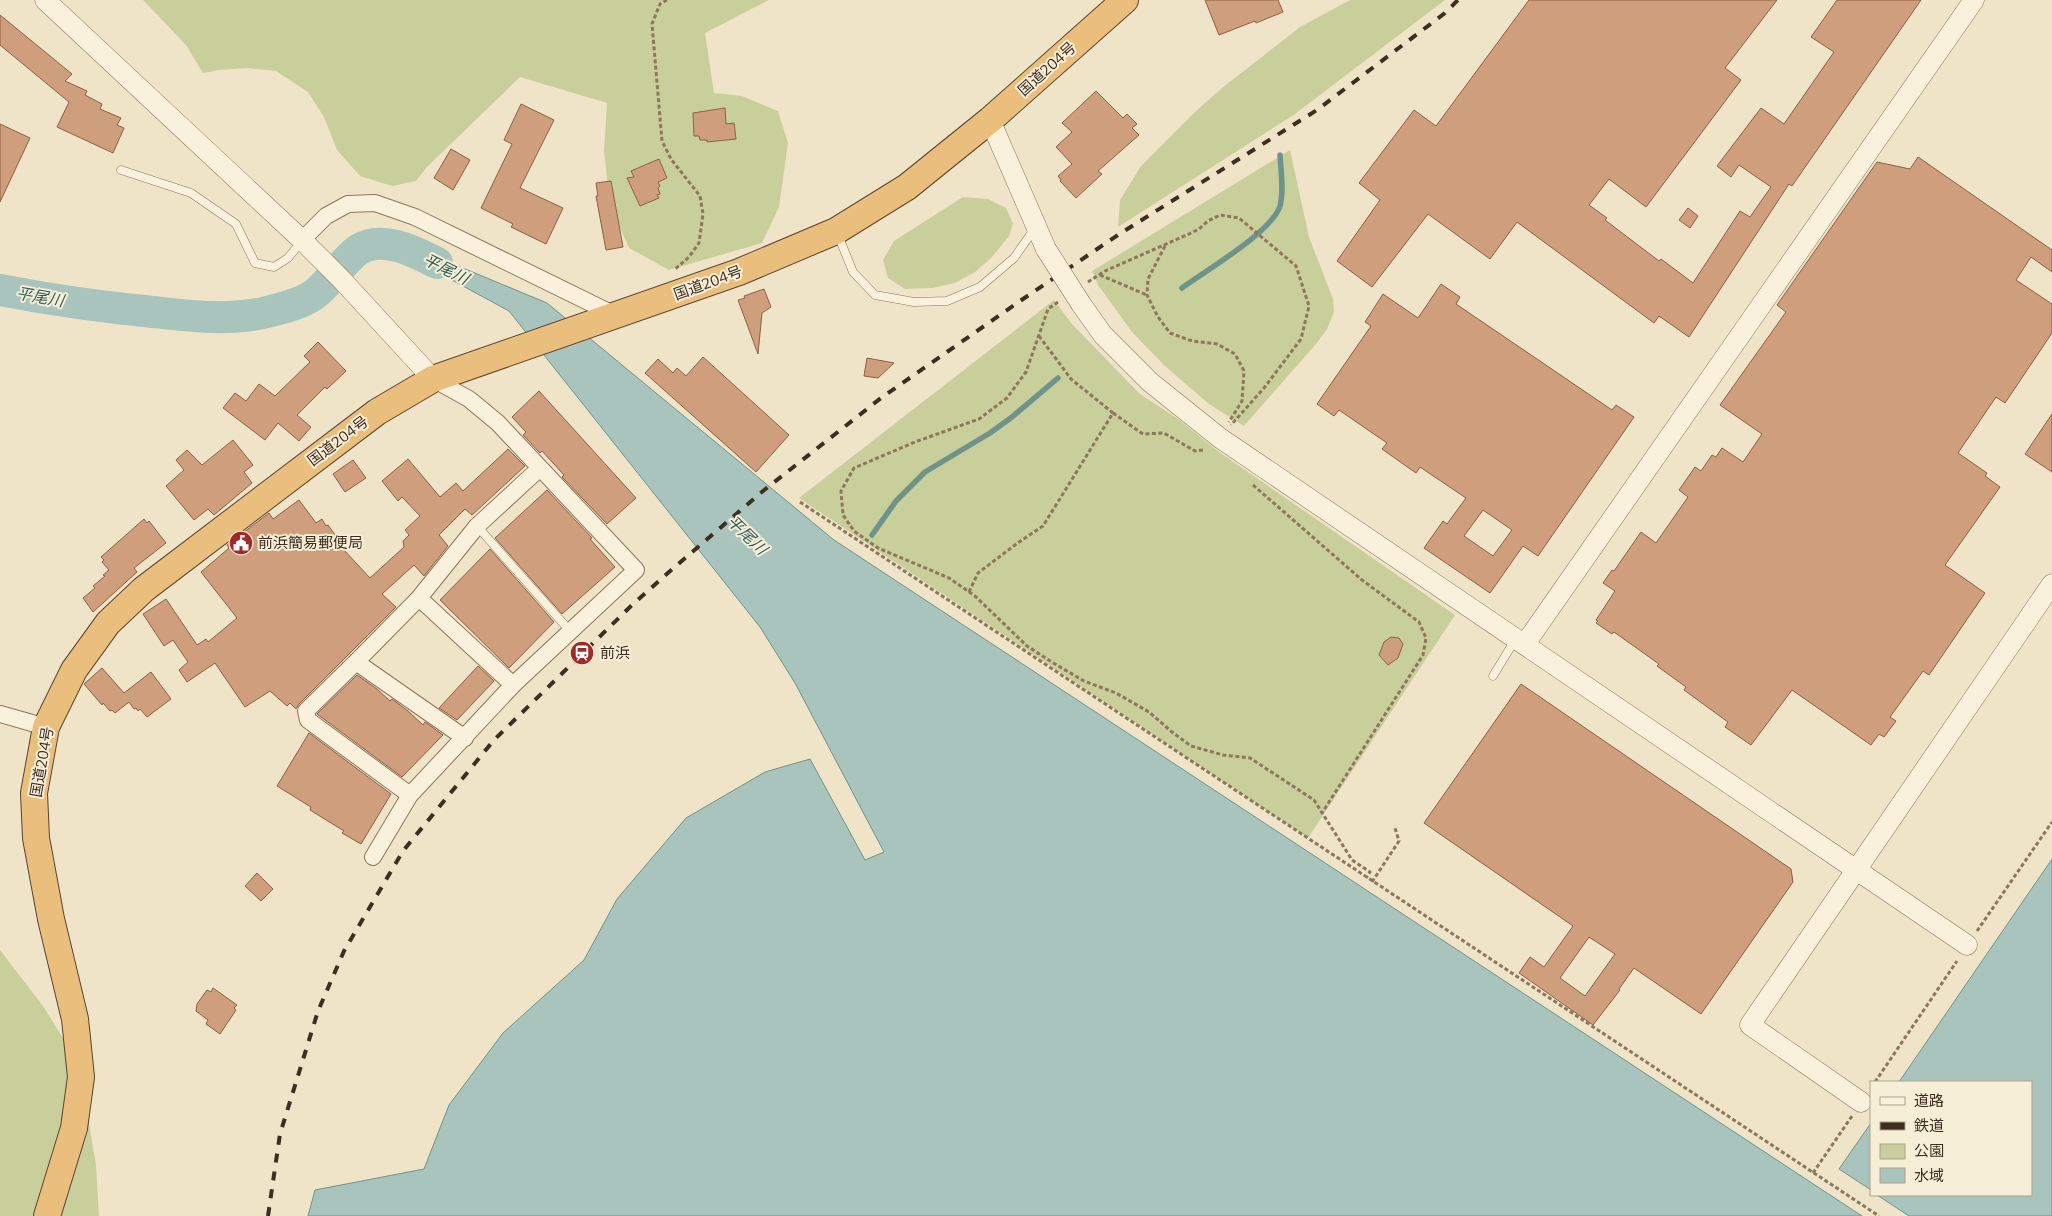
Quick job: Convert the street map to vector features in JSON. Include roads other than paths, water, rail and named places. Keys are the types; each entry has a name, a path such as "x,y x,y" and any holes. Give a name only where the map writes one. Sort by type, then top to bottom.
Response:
{"highway":[{"name":"国道204号","path":"47,1216 74,1128 81,1077 75,1019 51,919 36,838 34,793 46,727 74,670 108,623 144,589 377,412 433,379 606,318 669,298 739,272 836,231 907,187 990,120 1125,0"}],"street":[{"path":"45,0 308,246 433,379 468,399 498,423 636,570 570,630 514,685 410,795 373,857"},
{"path":"1520,641 1974,0"},
{"path":"990,120 1036,227 1072,302 1150,382 1220,438 1967,945"},
{"path":"308,246 326,216 348,204 375,203 415,217 606,318"},
{"path":"410,795 308,720 306,711 419,598 477,526 540,468"},
{"path":"1862,1102 1750,1025 1856,869 2049,597"},
{"path":"419,598 514,685"},
{"path":"356,662 465,738"},
{"path":"0,714 46,727"}],"lane":[{"path":"121,170 191,193 236,224 255,262 274,267 308,246"},
{"path":"836,231 854,272 875,295 914,302 947,301 980,287 1014,258 1036,227"},
{"path":"477,526 570,630"},
{"path":"1493,676 1520,641"}],"water":[{"path":"398,245 429,254 547,303 834,540 1862,1216 308,1216 315,1190 424,1169 449,1105 503,1033 584,960 617,899 686,818 765,772 810,759 865,860 884,852 795,683 760,627 509,311 404,254 397,248"},
{"path":"2052,859 2052,1216 1909,1216 1879,1196 2032,1196 2032,1081 1900,1081"},
{"path":"1870,1124 1870,1189 1839,1169"}],"waterway":[{"path":"1182,288 1252,239 1274,216 1280,206 1282,194 1280,155"},
{"name":"平尾川","path":"0,290 115,308 194,316 236,317 291,306 311,297 352,255 367,246 377,244 398,246 437,263"},
{"path":"872,535 896,501 925,472 990,433 1058,378"}],"railway":[{"path":"268,1216 280,1134 318,1011 344,951 403,851 494,740 631,606 669,572 763,491 881,398 1121,233 1317,110 1445,13 1458,0"}],"place":[{"name":"前浜簡易郵便局","path":"241,543"},
{"name":"前浜","path":"582,653"}]}
